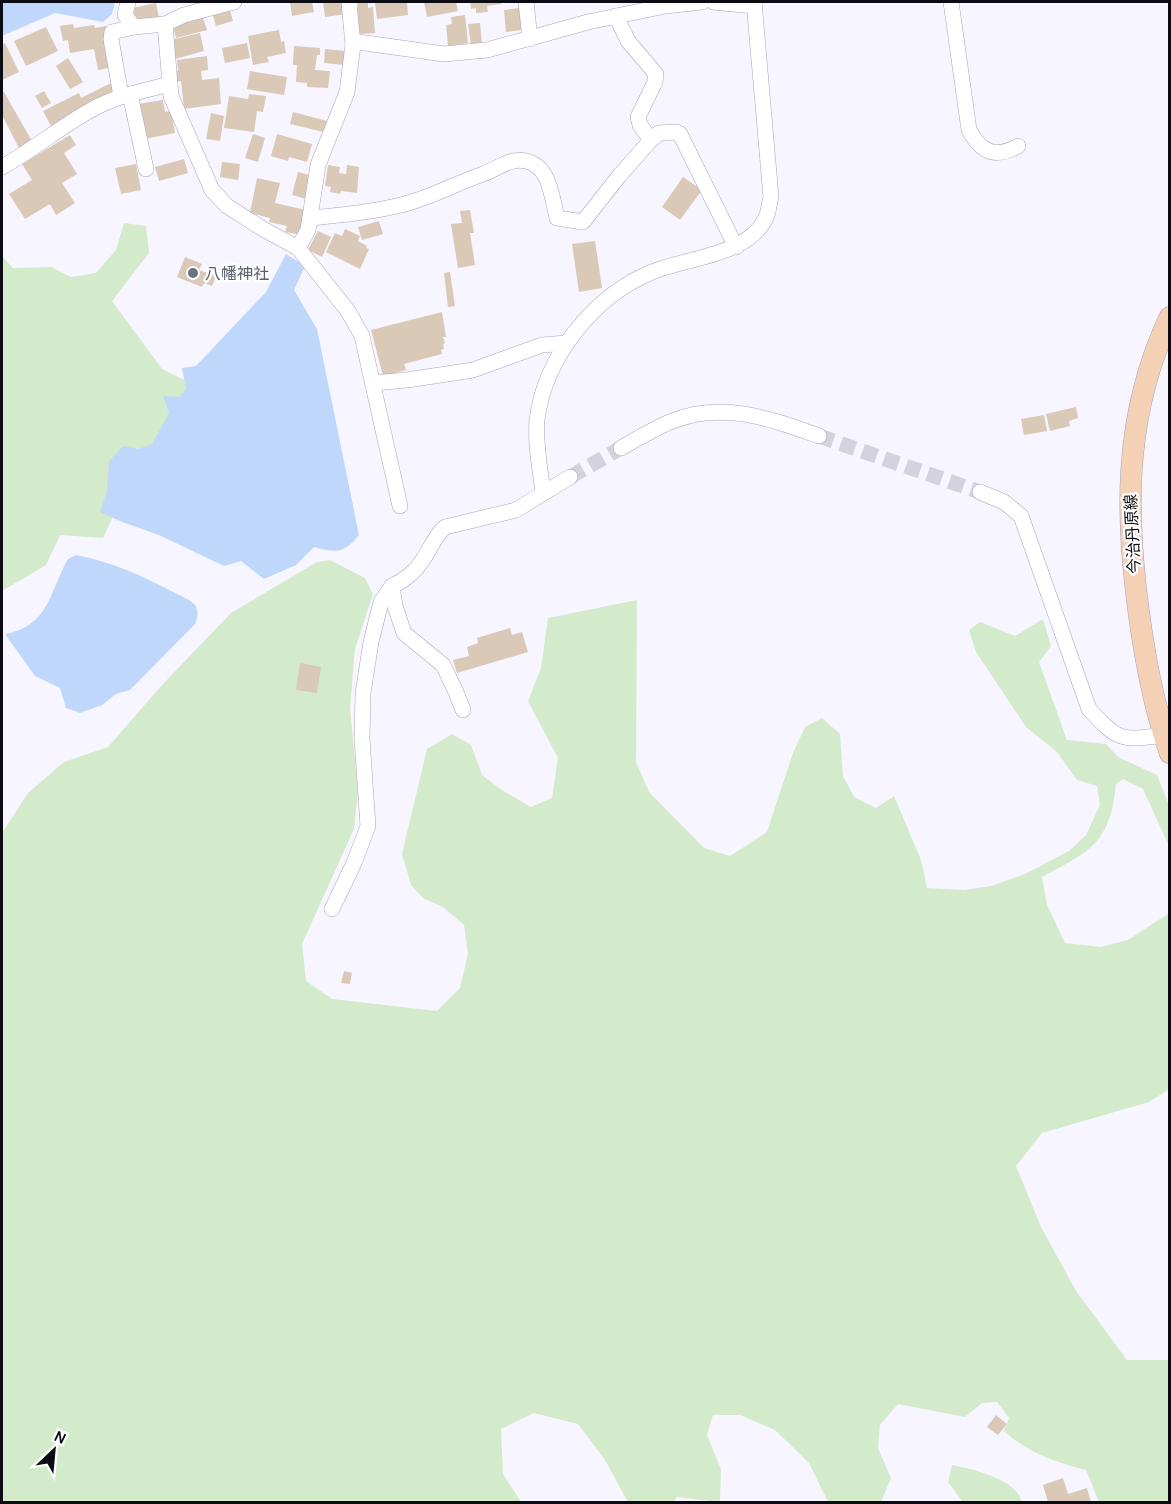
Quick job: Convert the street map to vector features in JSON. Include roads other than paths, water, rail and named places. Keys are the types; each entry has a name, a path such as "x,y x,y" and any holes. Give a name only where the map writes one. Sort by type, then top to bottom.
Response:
{"main road":[{"name":"今治丹原線","path":"1166,744 1145,654 1132,570 1129,479 1137,420 1148,375 1170,317"}],"street":[{"path":"128,2 125,15 134,27"},
{"path":"146,169 111,39 112,32 165,24 211,4 234,2"},
{"path":"298,248 308,230 318,165 347,92 353,45 349,2"},
{"path":"526,2 530,39"},
{"path":"353,45 357,42 444,54 487,50 616,16 665,6 702,2"},
{"path":"543,492 537,448 537,420 543,394 567,343 606,300 629,283 680,262 736,247 753,235 767,216 771,197 754,4 713,2"},
{"path":"951,2 969,130 977,145 991,152 1005,153 1018,146"},
{"path":"616,16 628,41 656,74 655,82 638,117 640,125 651,140"},
{"path":"165,24 171,96 212,190 227,206 298,248 348,311 362,336 400,506"},
{"path":"2,167 93,109 125,95 170,84"},
{"path":"310,218 344,215 407,203 494,170 512,160 527,161 542,171 549,183 557,218 583,222 651,140 659,133 676,132 680,134 736,247"},
{"path":"373,383 473,370 542,345 567,343"},
{"path":"621,448 672,421 722,411 746,413 819,436"},
{"path":"332,909 354,863 368,826 362,739 363,693 370,642 381,602 392,586 401,582 422,561 437,535 446,527 516,510 570,477"},
{"path":"980,492 1004,502 1021,516 1089,709 1106,728 1125,739 1166,744"},
{"path":"392,586 395,606 404,633 443,665 463,710"}],"water":[{"path":"2,2 115,2 112,14 103,22 55,13 2,36"},
{"path":"286,254 305,266 294,290 317,329 359,535 344,549 334,551 314,547 296,565 264,579 241,561 224,566 159,535 100,512 107,491 109,461 123,446 138,449 152,444 169,413 163,396 180,397 186,389 182,368 196,366 266,292"},
{"path":"76,555 127,570 151,581 191,601 197,612 196,623 130,690 116,694 102,705 80,713 66,708 60,688 35,676 5,634 20,630 39,616 68,559"}],"tunnel":[{"path":"819,436 980,492"},
{"path":"570,477 621,448"}],"place":[{"name":"八幡神社","path":"193,273"}]}
